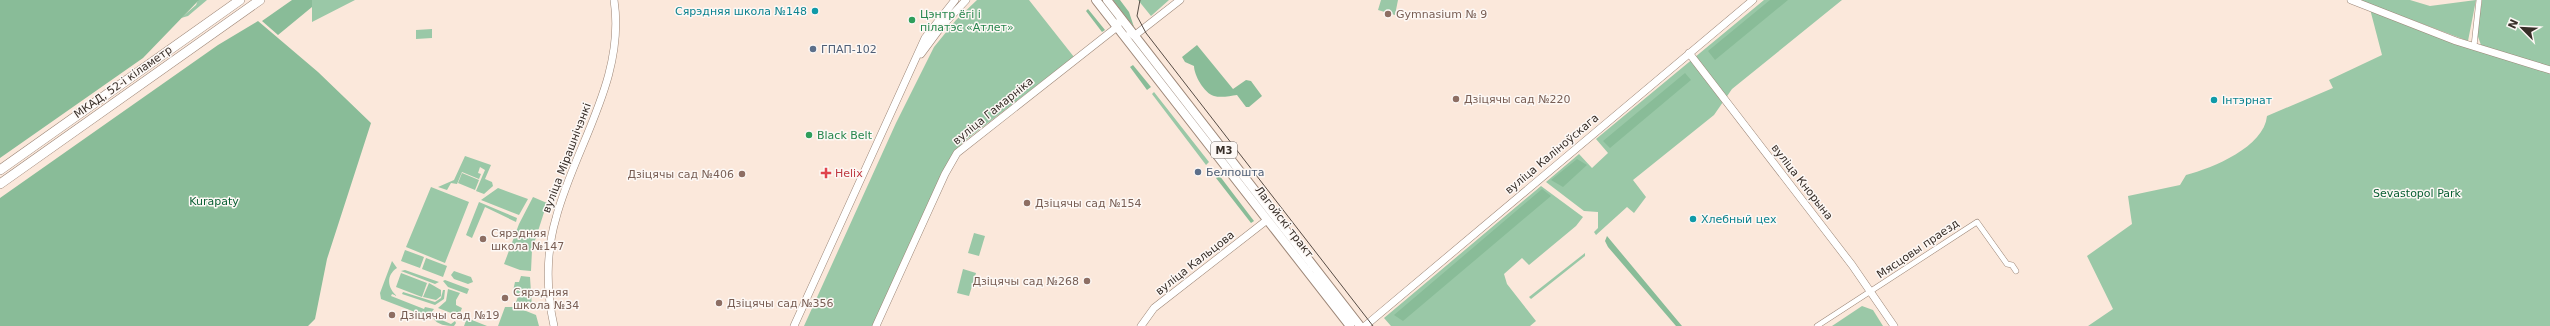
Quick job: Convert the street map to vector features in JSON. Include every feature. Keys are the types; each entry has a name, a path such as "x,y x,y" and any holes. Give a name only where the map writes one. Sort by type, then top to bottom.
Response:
{"highway":[{"name":"МКАД, 52-і кіламетр","path":"0,170 240,0"},
{"name":"МКАД, 52-і кіламетр","path":"0,184 260,0"}],"main road":[{"name":"вуліца Мірашнічэнкі","path":"554,326 549,286 552,235 560,204 609,73 615,44 614,0"},
{"path":"794,326 910,68 925,38 955,0"},
{"path":"910,68 941,27 966,0"},
{"name":"Лагойскі тракт","path":"1096,0 1210,145 1360,326"},
{"name":"Лагойскі тракт","path":"1107,0 1216,139 1270,218 1350,326"},
{"path":"1121,18 1117,27 1134,36 1180,0"},
{"name":"вуліца Каліноўскага","path":"1365,326 1753,0"},
{"path":"2351,0 2474,46 2550,70"},
{"name":"вуліца Гамарніка","path":"876,326 945,174 957,153 1117,27"},
{"name":"вуліца Кнорына","path":"1689,53 1871,292 1894,326"},
{"path":"1210,145 1214,146 1216,139"},
{"name":"вуліца Кальцова","path":"1143,324 1154,308 1270,218"}],"street":[{"path":"2474,46 2479,0"},
{"name":"Мясцовы праезд","path":"1817,326 1977,222 2007,264 2012,265 2016,271"}],"green space":[{"path":"0,0 199,0 143,58 0,158"},
{"path":"198,0 207,0 188,16 181,18 196,5"},
{"path":"292,0 312,0 312,7 278,35 262,21"},
{"path":"312,0 355,0 312,22"},
{"path":"977,0 1029,0 1074,57 962,143 952,157 873,326 804,326 896,123 934,47 956,20"},
{"path":"1113,0 1120,0 1129,12 1134,27"},
{"path":"1138,0 1169,0 1151,16"},
{"path":"1381,0 1398,0 1395,15 1378,10"},
{"path":"1764,0 1842,0 1732,89 1714,115 1633,180 1646,197 1634,213 1627,207 1596,235 1594,232 1598,228 1598,212 1584,211 1546,182 1579,154 1592,168 1608,153 1596,139"},
{"path":"1770,0 1788,0 1715,60 1708,51"},
{"path":"2359,0 2410,0 2430,6 2476,0 2468,41"},
{"path":"2482,0 2550,0 2550,67 2481,45 2477,34"},
{"path":"1088,9 1105,30 1102,32 1086,11"},
{"name":"Sevastopol Park","path":"2370,9 2550,73 2550,326 2088,326 2113,309 2087,256 2132,224 2128,196 2180,185 2186,175 2210,167 2236,154 2257,137 2264,127 2267,116 2333,88 2329,80 2382,55"},
{"name":"Kurapaty","path":"258,21 318,72 371,123 327,259 315,319 308,326 0,326 0,198 218,45"},
{"path":"432,29 432,38 416,39 416,30"},
{"path":"1197,45 1233,89 1246,80 1251,81 1262,96 1249,107 1246,107 1237,95 1220,97 1210,94 1200,83 1194,70 1194,66 1185,62 1182,57"},
{"path":"1133,65 1151,87 1147,90 1130,67"},
{"path":"1685,73 1691,80 1610,148 1603,141"},
{"path":"1154,92 1209,162 1206,165 1152,94"},
{"path":"465,156 491,165 485,179 492,182 493,186 484,194 476,191 485,170 480,167 478,173 481,174 479,179 462,172 457,184 451,183 447,190 438,187 454,180"},
{"path":"1577,159 1587,165 1563,187 1551,180"},
{"path":"462,173 479,180 475,190 458,183"},
{"path":"1219,175 1254,221 1251,223 1216,178"},
{"path":"1541,186 1583,217 1576,226 1529,265 1522,258 1504,274 1507,284 1536,321 1530,326 1391,326 1384,318"},
{"path":"431,187 469,202 445,263 406,247"},
{"path":"498,188 528,199 519,215 481,200"},
{"path":"1542,189 1551,196 1403,321 1394,315"},
{"path":"533,197 547,203 532,250 531,271 520,270 504,264 519,224"},
{"path":"479,202 517,218 516,222 485,207 472,238 466,235"},
{"path":"974,233 985,236 979,256 968,253"},
{"path":"1607,236 1682,326 1676,326 1608,247 1605,241"},
{"path":"405,250 424,257 420,268 401,261"},
{"path":"1585,253 1585,256 1531,299 1529,297"},
{"path":"426,258 447,266 443,277 422,269"},
{"path":"392,261 397,268 391,274 389,282 391,289 397,296 392,294 391,296 424,309 425,307 434,309 428,317 381,299 380,293"},
{"path":"963,269 976,273 969,296 957,293"},
{"path":"405,270 439,282 435,284 401,271"},
{"path":"454,271 471,277 473,282 468,284 454,279 451,275"},
{"path":"401,273 427,283 422,297 396,287"},
{"path":"521,276 530,277 532,307 516,302 519,294 513,291 515,282 519,282"},
{"path":"445,280 469,289 467,294 448,287 443,281"},
{"path":"429,283 441,290 441,296 436,300 423,297"},
{"path":"448,289 460,293 456,300 456,305 462,308 459,316 438,308 446,301"},
{"path":"443,290 445,290 444,299 435,305 402,294 403,292 435,302 441,298"},
{"path":"1862,306 1873,310 1883,326 1832,326"},
{"path":"505,307 516,307 536,315 539,326 498,326"},
{"path":"436,315 440,315 437,318 451,324 455,321 456,323 454,326 440,324 433,318"},
{"path":"467,318 487,326 464,326"}],"tram line":[{"path":"1140,0 1137,16 1146,33 1373,326"}],"place":[{"name":"Сярэдняя школа №148","path":"815,11"},
{"name":"Gymnasium № 9","path":"1388,14"},
{"name":"Цэнтр ёгі і пілатэс «Атлет»","path":"912,20"},
{"name":"ГПАП-102","path":"813,49"},
{"name":"Дзіцячы сад №220","path":"1456,99"},
{"name":"Інтэрнат","path":"2214,100"},
{"name":"Black Belt","path":"809,135"},
{"name":"Белпошта","path":"1198,172"},
{"name":"Helix","path":"826,173"},
{"name":"Дзіцячы сад №406","path":"742,174"},
{"name":"Дзіцячы сад №154","path":"1027,203"},
{"name":"Хлебный цех","path":"1693,219"},
{"name":"Сярэдняя школа №147","path":"483,239"},
{"name":"Дзіцячы сад №268","path":"1087,281"},
{"name":"Сярэдняя школа №34","path":"505,298"},
{"name":"Дзіцячы сад №356","path":"719,303"},
{"name":"Дзіцячы сад №19","path":"392,315"}]}
